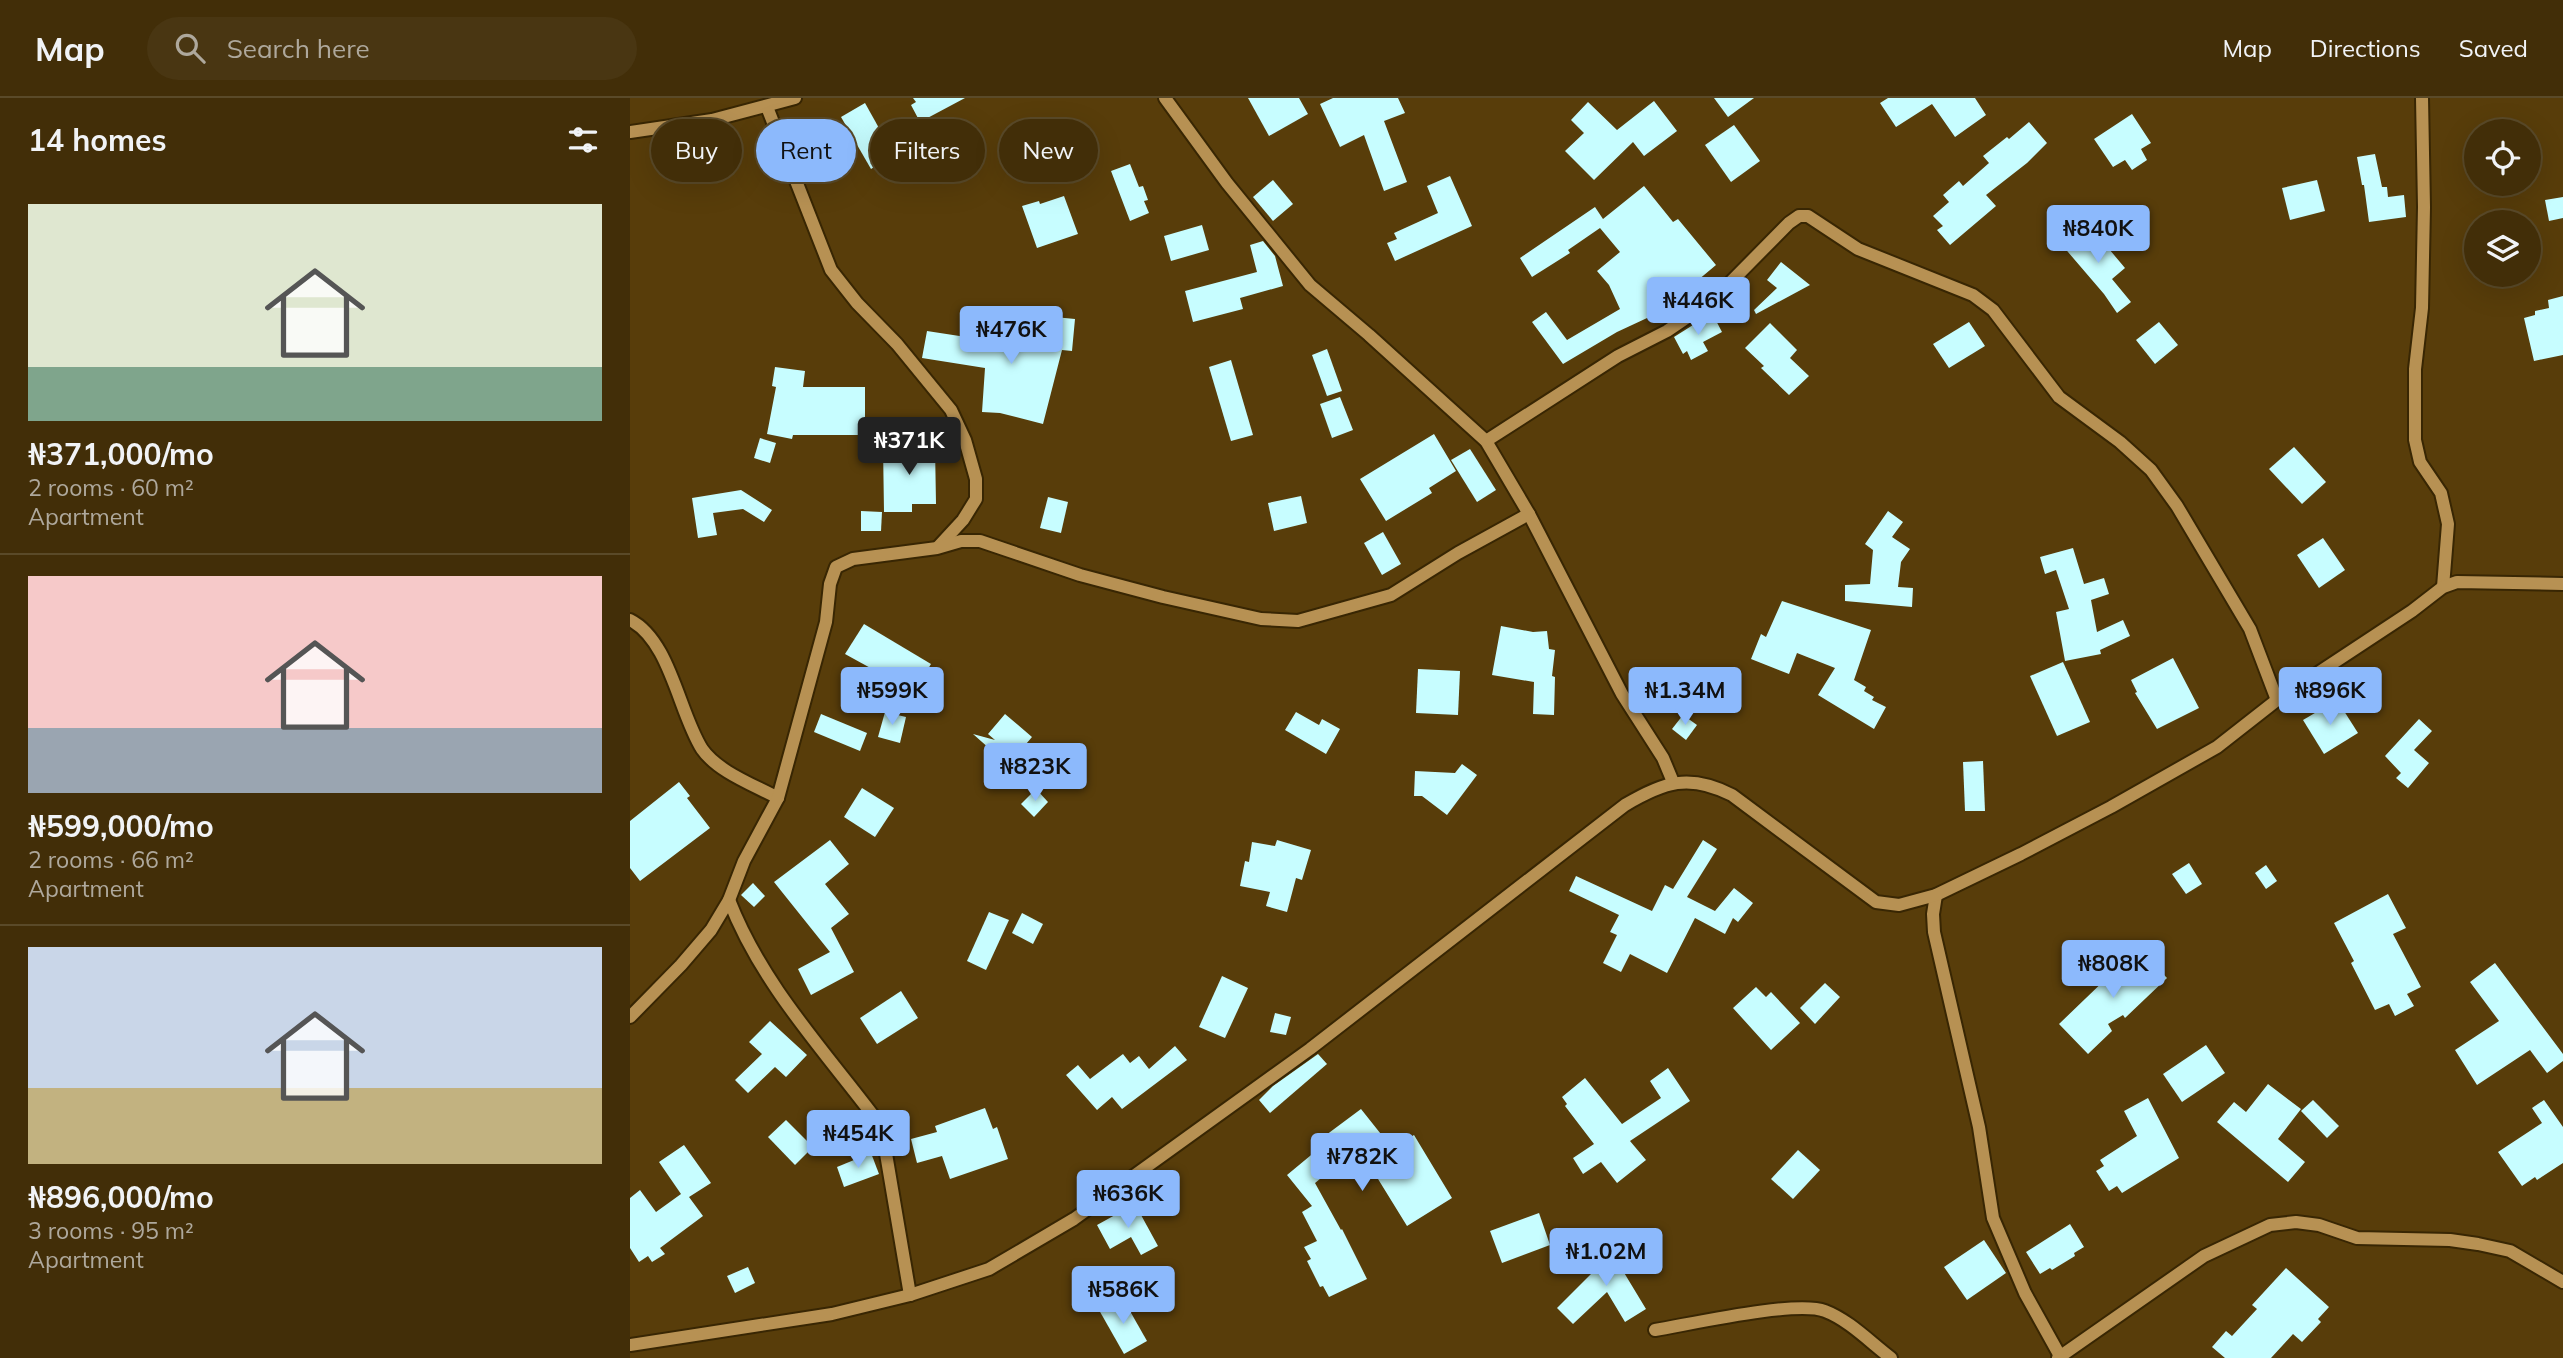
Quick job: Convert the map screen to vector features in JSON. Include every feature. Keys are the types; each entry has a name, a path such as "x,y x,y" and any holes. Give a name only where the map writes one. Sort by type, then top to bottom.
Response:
{"street":[{"path":"630,132 712,120 795,98"},
{"path":"1165,98 1227,183 1310,285 1486,441 1529,514 1622,694 1663,758 1673,782"},
{"path":"2422,98 2424,207 2421,308 2415,369 2416,440 2420,462 2441,494 2448,524 2443,587"},
{"path":"767,107 831,270 857,303 897,344 951,411 965,440 976,479 976,499 963,520 937,548"},
{"path":"1486,441 1618,356 1667,331 1714,299 1789,223 1799,216 1808,216 1858,250 1973,295 1993,310 2059,397 2120,442 2151,470 2177,506 2250,629 2277,700"},
{"path":"630,1017 711,930 729,901 744,861 778,798 826,622 830,584 836,567 853,559 937,548 961,541 980,541 1080,575 1151,594 1261,619 1298,621 1391,595 1458,553 1529,514"},
{"path":"630,1345 832,1314 910,1295 989,1269 1074,1219 1310,1049 1625,805 1653,789 1673,782 1703,783 1732,795 1876,902 1899,905 1936,895 2021,855 2217,747 2277,700 2412,611 2443,587 2457,582 2563,584"},
{"path":"630,620 640,624 662,658 703,751 724,769 778,798"},
{"path":"1936,895 1933,914 1938,951 1979,1127 1993,1218 2025,1293 2059,1357 2204,1256 2270,1225 2296,1222 2319,1225 2357,1238 2450,1240 2478,1244 2510,1251 2563,1282"},
{"path":"729,901 741,933 778,992 875,1118 883,1136 910,1295"},
{"path":"1655,1330 1800,1307 1826,1311 1891,1358"}],"building":[{"path":"913,98 965,98 926,119 918,119 911,105 916,102"},
{"path":"1248,98 1299,98 1308,114 1269,136"},
{"path":"1333,98 1398,98 1405,113 1384,121 1407,182 1384,191 1364,135 1340,147 1320,104"},
{"path":"1714,98 1754,98 1728,117"},
{"path":"1888,98 1975,98 1986,115 1955,137 1932,104 1896,127 1880,103"},
{"path":"1654,101 1677,131 1644,156 1633,142 1594,180 1565,151 1584,133 1571,120 1588,102 1617,130"},
{"path":"865,103 874,119 870,119 870,167 856,143 856,119 841,117"},
{"path":"2132,114 2151,143 2141,149 2147,160 2132,170 2125,160 2113,167 2094,139"},
{"path":"2029,122 2047,143 2027,163 1986,195 1996,206 1950,245 1937,230 1943,226 1933,216 1949,202 1943,195 1959,181 1963,186 1989,163 1983,156"},
{"path":"1734,125 1760,161 1731,182 1705,145"},
{"path":"2375,154 2382,187 2387,187 2388,197 2404,195 2406,217 2369,222 2357,157"},
{"path":"1130,164 1139,187 1143,186 1148,200 1144,201 1149,213 1130,221 1111,171"},
{"path":"1450,176 1472,226 1395,261 1387,243 1397,239 1394,233 1438,213 1427,186"},
{"path":"1273,180 1293,204 1273,221 1253,197"},
{"path":"2317,180 2325,211 2290,220 2282,188"},
{"path":"1644,186 1673,222 1678,219 1716,265 1673,301 1679,313 1665,322 1660,312 1617,332 1563,364 1532,322 1546,312 1567,340 1620,309 1609,285 1597,271 1620,252 1600,228 1568,250 1570,253 1532,277 1520,258 1595,207 1603,219"},
{"path":"1064,196 1078,234 1037,248 1022,206 1039,201 1040,204"},
{"path":"2563,197 2563,218 2549,221 2545,200"},
{"path":"2088,224 2125,268 2112,279 2131,302 2117,313 2062,245"},
{"path":"1202,225 1209,250 1171,261 1164,236"},
{"path":"1263,241 1275,256 1283,286 1240,298 1243,309 1193,322 1185,291 1257,272 1250,245"},
{"path":"1781,262 1810,285 1756,314 1754,310 1777,288 1767,280"},
{"path":"2563,296 2563,355 2534,361 2524,318 2535,315 2535,311 2549,308 2548,300"},
{"path":"1712,313 1722,332 1703,342 1708,351 1691,360 1687,351 1683,354 1674,337"},
{"path":"1034,315 1075,319 1072,351 1062,350 1043,424 1000,413 982,412 985,368 922,358 927,331 1031,347"},
{"path":"1969,322 1985,346 1949,368 1933,344"},
{"path":"2159,322 2178,345 2155,364 2136,340"},
{"path":"1770,323 1797,350 1790,358 1809,376 1789,395 1745,348"},
{"path":"1327,349 1342,391 1327,396 1312,355"},
{"path":"1231,360 1253,435 1231,441 1209,367"},
{"path":"775,367 805,371 803,387 865,387 865,435 793,435 792,439 767,434 776,387 772,386"},
{"path":"1340,397 1353,430 1332,438 1320,404"},
{"path":"1434,434 1456,471 1429,488 1432,493 1386,521 1360,479"},
{"path":"760,438 776,443 770,463 754,458"},
{"path":"883,446 935,446 936,504 912,504 912,512 884,512"},
{"path":"2294,447 2326,482 2302,504 2269,469"},
{"path":"1470,449 1496,490 1477,502 1451,460"},
{"path":"741,490 772,510 764,522 743,509 713,513 717,535 698,538 692,498"},
{"path":"1301,496 1307,523 1274,531 1268,503"},
{"path":"1048,497 1068,502 1061,533 1040,528"},
{"path":"861,511 882,512 881,531 861,531"},
{"path":"1888,511 1903,522 1892,537 1910,549 1901,562 1898,587 1913,588 1912,607 1845,601 1845,585 1870,584 1873,550 1865,544"},
{"path":"1383,532 1401,564 1382,575 1364,543"},
{"path":"2323,538 2345,570 2319,588 2297,555"},
{"path":"2073,548 2084,584 2104,578 2109,594 2091,600 2097,632 2123,620 2130,636 2100,650 2101,654 2065,661 2056,612 2069,609 2056,570 2045,574 2040,557"},
{"path":"1782,601 1871,630 1854,680 1866,687 1864,691 1874,697 1872,700 1886,707 1874,729 1818,695 1835,668 1797,653 1789,674 1751,659 1761,634 1766,637"},
{"path":"864,624 931,664 914,692 845,654"},
{"path":"1501,626 1533,632 1547,631 1549,649 1555,650 1552,676 1555,677 1554,715 1533,714 1534,682 1492,675"},
{"path":"2173,658 2199,708 2157,729 2135,693 2137,692 2131,680"},
{"path":"2063,662 2090,722 2057,736 2030,676"},
{"path":"1418,669 1460,671 1458,715 1416,713"},
{"path":"2337,700 2358,733 2324,754 2303,720"},
{"path":"885,712 906,717 900,743 878,737"},
{"path":"1296,712 1319,725 1322,719 1340,729 1326,754 1285,730"},
{"path":"821,714 867,733 860,751 814,732"},
{"path":"1005,714 1032,737 1008,765 973,734 995,740 988,734"},
{"path":"1683,715 1697,725 1686,740 1672,729"},
{"path":"2419,719 2432,731 2414,750 2429,763 2408,788 2396,778 2401,773 2385,756"},
{"path":"1983,761 1985,811 1965,811 1963,762"},
{"path":"1462,764 1477,775 1447,815 1422,796 1414,796 1415,771 1455,773"},
{"path":"679,782 690,796 687,798 710,828 640,881 630,868 630,821"},
{"path":"862,788 894,808 875,837 844,817"},
{"path":"1036,789 1048,802 1034,817 1021,804"},
{"path":"830,840 849,864 825,884 849,914 831,928 854,972 811,995 798,969 830,952 774,882"},
{"path":"1277,840 1311,850 1302,880 1296,878 1287,912 1266,906 1270,892 1240,886 1245,861 1249,862 1252,842 1275,846"},
{"path":"1703,840 1717,849 1687,897 1715,911 1734,888 1753,903 1738,922 1733,918 1725,934 1695,918 1667,973 1630,954 1621,972 1603,963 1617,935 1610,932 1619,915 1569,891 1576,876 1652,911 1665,885 1673,889"},
{"path":"2189,863 2202,884 2186,894 2172,874"},
{"path":"2266,865 2277,881 2266,889 2255,873"},
{"path":"753,883 765,896 754,907 741,895"},
{"path":"2388,894 2406,928 2393,934 2421,987 2407,994 2414,1006 2395,1016 2389,1004 2375,1010 2334,923"},
{"path":"989,912 1009,920 986,970 967,961"},
{"path":"1022,913 1043,924 1033,944 1012,933"},
{"path":"2138,948 2167,978 2125,1018 2123,1015 2108,1024 2112,1031 2088,1054 2059,1024"},
{"path":"2495,963 2563,1054 2563,1061 2547,1073 2530,1050 2477,1085 2455,1050 2499,1021 2470,982"},
{"path":"1222,976 1248,988 1225,1038 1199,1027"},
{"path":"1825,983 1840,997 1815,1024 1800,1008"},
{"path":"1756,987 1766,997 1771,992 1800,1023 1771,1050 1733,1008"},
{"path":"901,991 918,1018 877,1044 860,1018"},
{"path":"1275,1013 1291,1017 1286,1035 1270,1032"},
{"path":"770,1021 807,1055 786,1077 775,1067 748,1093 735,1080 762,1054 749,1042"},
{"path":"2206,1045 2225,1073 2182,1102 2163,1074"},
{"path":"1175,1046 1187,1060 1122,1109 1112,1097 1097,1110 1066,1075 1078,1065 1090,1079 1123,1054 1130,1063 1139,1056 1149,1069"},
{"path":"1318,1054 1327,1064 1270,1113 1259,1100 1273,1086"},
{"path":"1668,1068 1690,1101 1630,1141 1646,1160 1617,1183 1601,1162 1583,1174 1573,1158 1594,1144 1565,1106 1567,1104 1562,1097 1585,1078 1622,1124 1661,1098 1650,1081"},
{"path":"2268,1084 2301,1109 2278,1139 2305,1162 2288,1182 2217,1122 2234,1102 2246,1112"},
{"path":"2148,1098 2179,1158 2122,1193 2117,1186 2109,1191 2096,1171 2104,1166 2100,1160 2137,1136 2124,1111"},
{"path":"2313,1100 2339,1126 2327,1138 2301,1111"},
{"path":"2544,1100 2563,1127 2563,1163 2537,1180 2535,1177 2522,1186 2498,1152 2542,1123 2532,1108"},
{"path":"985,1108 993,1129 997,1127 1008,1159 950,1179 942,1156 917,1163 911,1139 937,1132 935,1126"},
{"path":"1361,1109 1392,1148 1414,1135 1452,1198 1407,1226 1362,1153 1340,1170 1337,1165 1315,1183 1367,1279 1329,1297 1323,1286 1320,1287 1307,1261 1311,1259 1304,1247 1317,1241 1302,1212 1312,1206 1287,1175 1322,1146 1318,1141"},
{"path":"786,1120 813,1147 795,1165 768,1137"},
{"path":"684,1145 711,1183 689,1197 703,1216 660,1248 665,1254 652,1262 648,1256 639,1262 630,1248 630,1198 640,1190 656,1212 681,1194 659,1162"},
{"path":"1798,1150 1820,1170 1793,1199 1771,1179"},
{"path":"871,1153 879,1174 844,1187 837,1167"},
{"path":"1135,1204 1158,1246 1141,1255 1131,1237 1110,1249 1097,1225"},
{"path":"1539,1213 1550,1245 1502,1263 1490,1231"},
{"path":"2070,1224 2084,1247 2074,1253 2075,1256 2040,1274 2026,1252"},
{"path":"1627,1238 1637,1248 1620,1266 1646,1309 1625,1322 1607,1292 1573,1324 1557,1308"},
{"path":"1984,1240 2006,1273 1967,1300 1944,1267"},
{"path":"748,1267 755,1283 735,1293 727,1276"},
{"path":"2286,1268 2329,1307 2318,1319 2321,1322 2302,1342 2293,1334 2271,1358 2225,1358 2212,1347 2226,1331 2232,1336 2257,1309 2252,1305"},
{"path":"1122,1297 1147,1341 1124,1354 1099,1310"}]}
